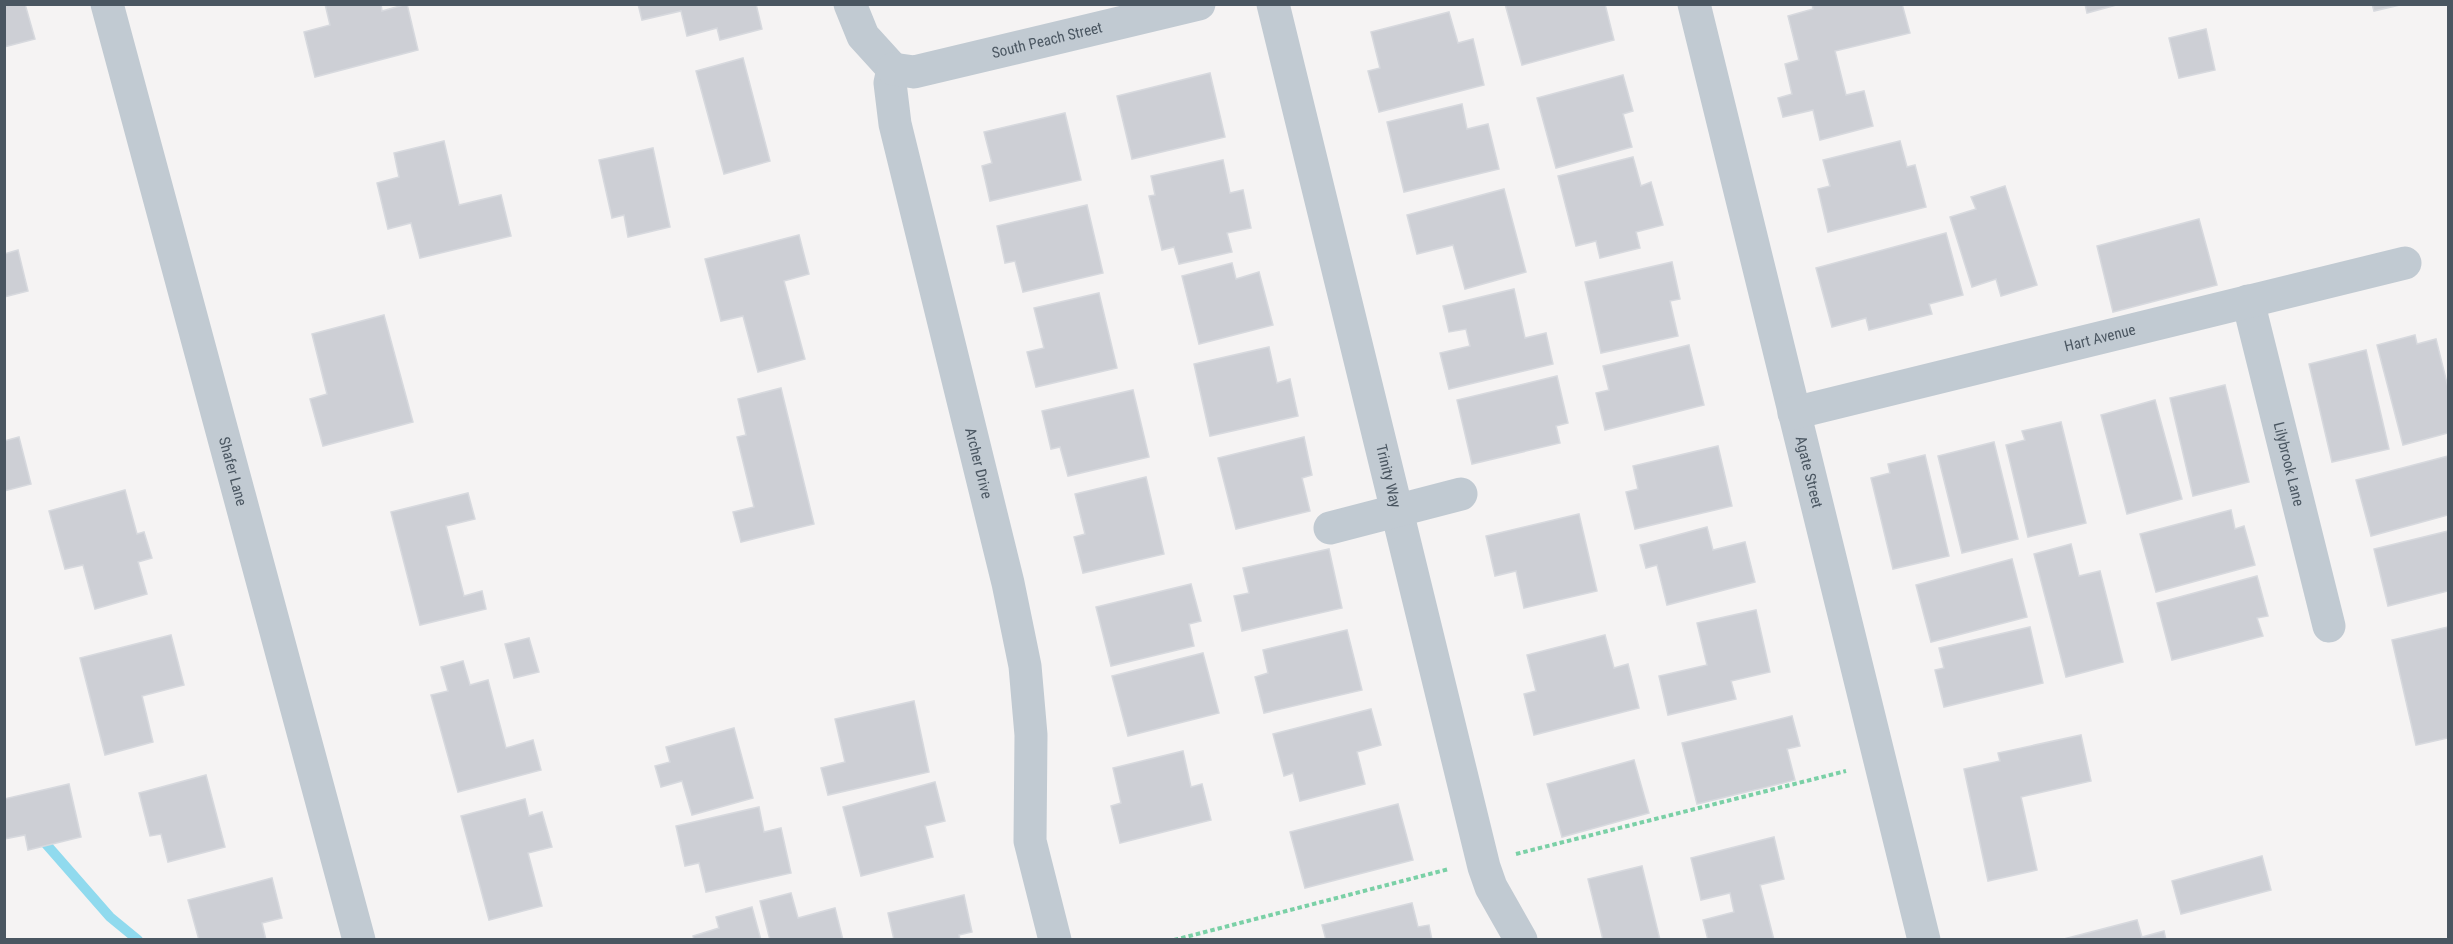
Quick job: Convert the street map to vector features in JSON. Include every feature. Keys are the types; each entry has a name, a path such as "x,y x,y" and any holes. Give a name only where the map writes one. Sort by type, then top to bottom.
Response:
{"street":[{"name":"Shafer Lane","path":"107,4 359,939"},
{"path":"850,4 863,36 893,69"},
{"name":"South Peach Street","path":"893,69 914,72 1199,4"},
{"name":"Trinity Way","path":"1273,4 1484,867 1491,887 1521,939"},
{"name":"Agate Street","path":"1694,4 1924,939"},
{"name":"Archer Drive","path":"893,69 890,83 895,124 1008,583 1025,666 1031,735 1030,841 1055,939"},
{"name":"Hart Avenue","path":"1794,413 2405,263"},
{"name":"Lilybrook Lane","path":"2248,301 2329,626"},
{"path":"1330,528 1461,494"}],"path":[{"path":"1516,854 1856,768"},
{"path":"1174,939 1457,867"}],"building":[{"path":"4,4 25,4 35,39 4,47"},
{"path":"325,4 381,4 382,11 407,4 418,50 315,77 304,32 330,25"},
{"path":"638,4 756,4 762,29 720,40 717,28 687,36 681,11 642,20"},
{"path":"1505,4 1605,4 1614,40 1522,65"},
{"path":"1812,4 1902,4 1910,33 1835,51 1846,95 1864,91 1873,126 1820,140 1813,110 1783,117 1778,98 1792,94 1785,64 1799,60 1788,16 1813,9"},
{"path":"2085,4 2120,4 2087,13"},
{"path":"2372,4 2404,4 2374,11"},
{"path":"1449,12 1458,43 1473,39 1484,85 1379,112 1368,71 1380,68 1371,32"},
{"path":"2206,29 2215,70 2179,78 2169,38"},
{"path":"743,58 770,161 724,174 696,71"},
{"path":"1210,73 1225,137 1132,159 1117,96"},
{"path":"1623,75 1633,111 1623,114 1632,147 1556,168 1537,98"},
{"path":"1462,104 1467,129 1488,124 1499,169 1404,192 1387,122"},
{"path":"1065,113 1081,180 990,201 982,166 992,163 984,132"},
{"path":"444,141 459,205 501,195 511,236 420,258 411,223 388,229 377,183 399,177 394,153"},
{"path":"1900,141 1907,167 1915,165 1926,207 1828,232 1818,189 1830,186 1823,160"},
{"path":"653,148 670,227 628,237 624,215 612,218 599,160"},
{"path":"1633,157 1641,186 1651,182 1663,225 1636,232 1640,248 1600,258 1596,241 1576,246 1558,176"},
{"path":"1223,160 1230,193 1243,190 1251,228 1227,233 1232,252 1179,264 1174,247 1162,250 1149,196 1155,195 1151,176"},
{"path":"2005,186 2037,285 2001,296 1996,279 1972,287 1950,217 1976,209 1971,197"},
{"path":"1504,189 1526,272 1465,289 1453,245 1417,254 1407,215"},
{"path":"1087,205 1103,273 1023,292 1015,261 1005,263 997,226"},
{"path":"2199,219 2217,285 2113,312 2097,246"},
{"path":"1946,233 1963,295 1929,304 1932,314 1869,330 1866,318 1832,327 1816,268"},
{"path":"799,235 809,274 784,281 805,359 758,372 743,316 721,321 705,259"},
{"path":"18,250 28,291 4,297 4,254"},
{"path":"1672,262 1680,299 1670,301 1678,336 1601,353 1585,282"},
{"path":"1232,263 1236,279 1259,272 1273,325 1199,344 1182,276"},
{"path":"1514,289 1525,338 1546,333 1553,364 1449,389 1440,353 1470,346 1466,329 1449,332 1443,306"},
{"path":"1099,293 1117,368 1036,387 1027,352 1044,348 1034,308"},
{"path":"384,315 413,422 323,446 310,399 327,394 312,334"},
{"path":"2415,335 2417,344 2436,339 2448,387 2448,433 2403,445 2377,345"},
{"path":"1689,345 1704,405 1605,430 1596,393 1609,390 1603,366"},
{"path":"1269,347 1277,383 1290,379 1298,416 1210,436 1194,364"},
{"path":"2366,350 2389,449 2332,462 2309,364"},
{"path":"1557,376 1568,423 1556,426 1560,443 1472,464 1457,400"},
{"path":"2225,385 2249,482 2193,496 2170,398"},
{"path":"781,388 814,524 741,542 733,512 754,507 737,437 746,435 738,399"},
{"path":"1133,390 1149,457 1068,476 1060,447 1051,449 1042,411"},
{"path":"2155,400 2182,499 2127,514 2101,415"},
{"path":"2061,422 2086,523 2028,537 2006,445 2025,440 2022,431"},
{"path":"19,437 31,484 4,491 4,441"},
{"path":"1304,437 1312,475 1302,478 1310,511 1236,529 1218,458"},
{"path":"1994,442 2018,539 1962,553 1938,456"},
{"path":"1718,446 1732,506 1635,529 1626,492 1638,489 1633,466"},
{"path":"1925,455 1949,556 1893,569 1871,478 1890,473 1888,464"},
{"path":"2448,456 2448,515 2371,536 2356,480"},
{"path":"1146,477 1164,554 1083,573 1074,537 1085,534 1075,494"},
{"path":"125,490 137,534 144,532 152,558 138,562 147,594 95,609 83,565 65,569 49,511"},
{"path":"468,493 475,519 446,526 464,596 482,591 486,609 420,625 391,512"},
{"path":"2231,510 2235,529 2244,526 2255,565 2156,592 2140,534"},
{"path":"1579,514 1597,591 1524,608 1516,571 1495,576 1486,536"},
{"path":"1707,527 1713,550 1745,542 1755,582 1667,605 1657,565 1646,568 1640,545"},
{"path":"2448,531 2448,591 2388,606 2374,549"},
{"path":"2071,544 2079,576 2100,571 2123,662 2066,677 2034,554"},
{"path":"1329,549 1342,608 1242,631 1234,596 1249,593 1243,568"},
{"path":"2012,559 2027,617 1931,642 1916,585"},
{"path":"2257,576 2268,616 2257,618 2263,636 2172,660 2157,603"},
{"path":"1191,584 1201,621 1189,624 1194,646 1111,666 1096,607"},
{"path":"1756,610 1770,672 1731,681 1736,699 1668,715 1659,676 1707,665 1697,623"},
{"path":"2030,627 2043,683 1944,707 1935,670 1944,668 1939,648"},
{"path":"2448,627 2448,738 2416,745 2392,640"},
{"path":"1347,630 1362,690 1264,713 1255,677 1268,673 1263,650"},
{"path":"171,635 184,685 142,696 153,742 105,755 80,658"},
{"path":"1605,635 1614,668 1628,664 1639,708 1534,735 1524,694 1536,691 1527,655"},
{"path":"529,638 539,672 514,678 505,644"},
{"path":"1203,653 1219,713 1128,736 1112,676"},
{"path":"463,661 470,685 488,680 506,748 533,740 541,770 458,792 431,695 448,691 441,667"},
{"path":"914,701 929,772 828,795 821,768 845,762 835,719"},
{"path":"1371,709 1381,745 1357,752 1365,784 1300,801 1293,773 1284,776 1273,734"},
{"path":"1792,716 1800,746 1787,749 1795,780 1697,804 1682,743"},
{"path":"734,728 753,798 692,815 682,781 661,787 655,766 670,762 666,747"},
{"path":"2081,735 2091,781 2021,797 2037,870 1988,881 1964,769 2000,761 1998,753"},
{"path":"1183,751 1191,787 1202,784 1211,820 1120,843 1111,806 1121,803 1113,768"},
{"path":"1634,760 1649,813 1562,837 1547,784"},
{"path":"206,775 225,847 168,862 161,834 150,836 139,793"},
{"path":"935,782 945,821 925,826 933,857 861,876 843,807"},
{"path":"69,784 81,837 28,850 25,835 4,839 4,799"},
{"path":"525,799 529,816 542,812 552,847 528,853 542,906 489,920 461,816"},
{"path":"1398,804 1413,860 1305,888 1290,832"},
{"path":"759,807 764,832 781,828 791,873 706,892 699,863 685,866 676,826"},
{"path":"1774,837 1784,879 1760,885 1774,940 1708,940 1703,920 1734,912 1730,893 1701,900 1691,858"},
{"path":"2262,856 2271,890 2181,914 2172,881"},
{"path":"1642,866 1660,940 1603,940 1588,879"},
{"path":"272,878 282,918 262,923 266,940 199,940 188,900"},
{"path":"791,893 798,918 835,908 843,940 770,940 760,901"},
{"path":"964,895 972,932 959,935 960,940 894,940 888,913"},
{"path":"1412,903 1418,927 1429,925 1432,940 1326,940 1322,925"},
{"path":"752,907 761,940 694,940 693,936 719,928 716,917"},
{"path":"2137,920 2142,937 2164,931 2166,940 2060,940"}],"waterway":[{"path":"39,836 110,917 138,940"}]}
